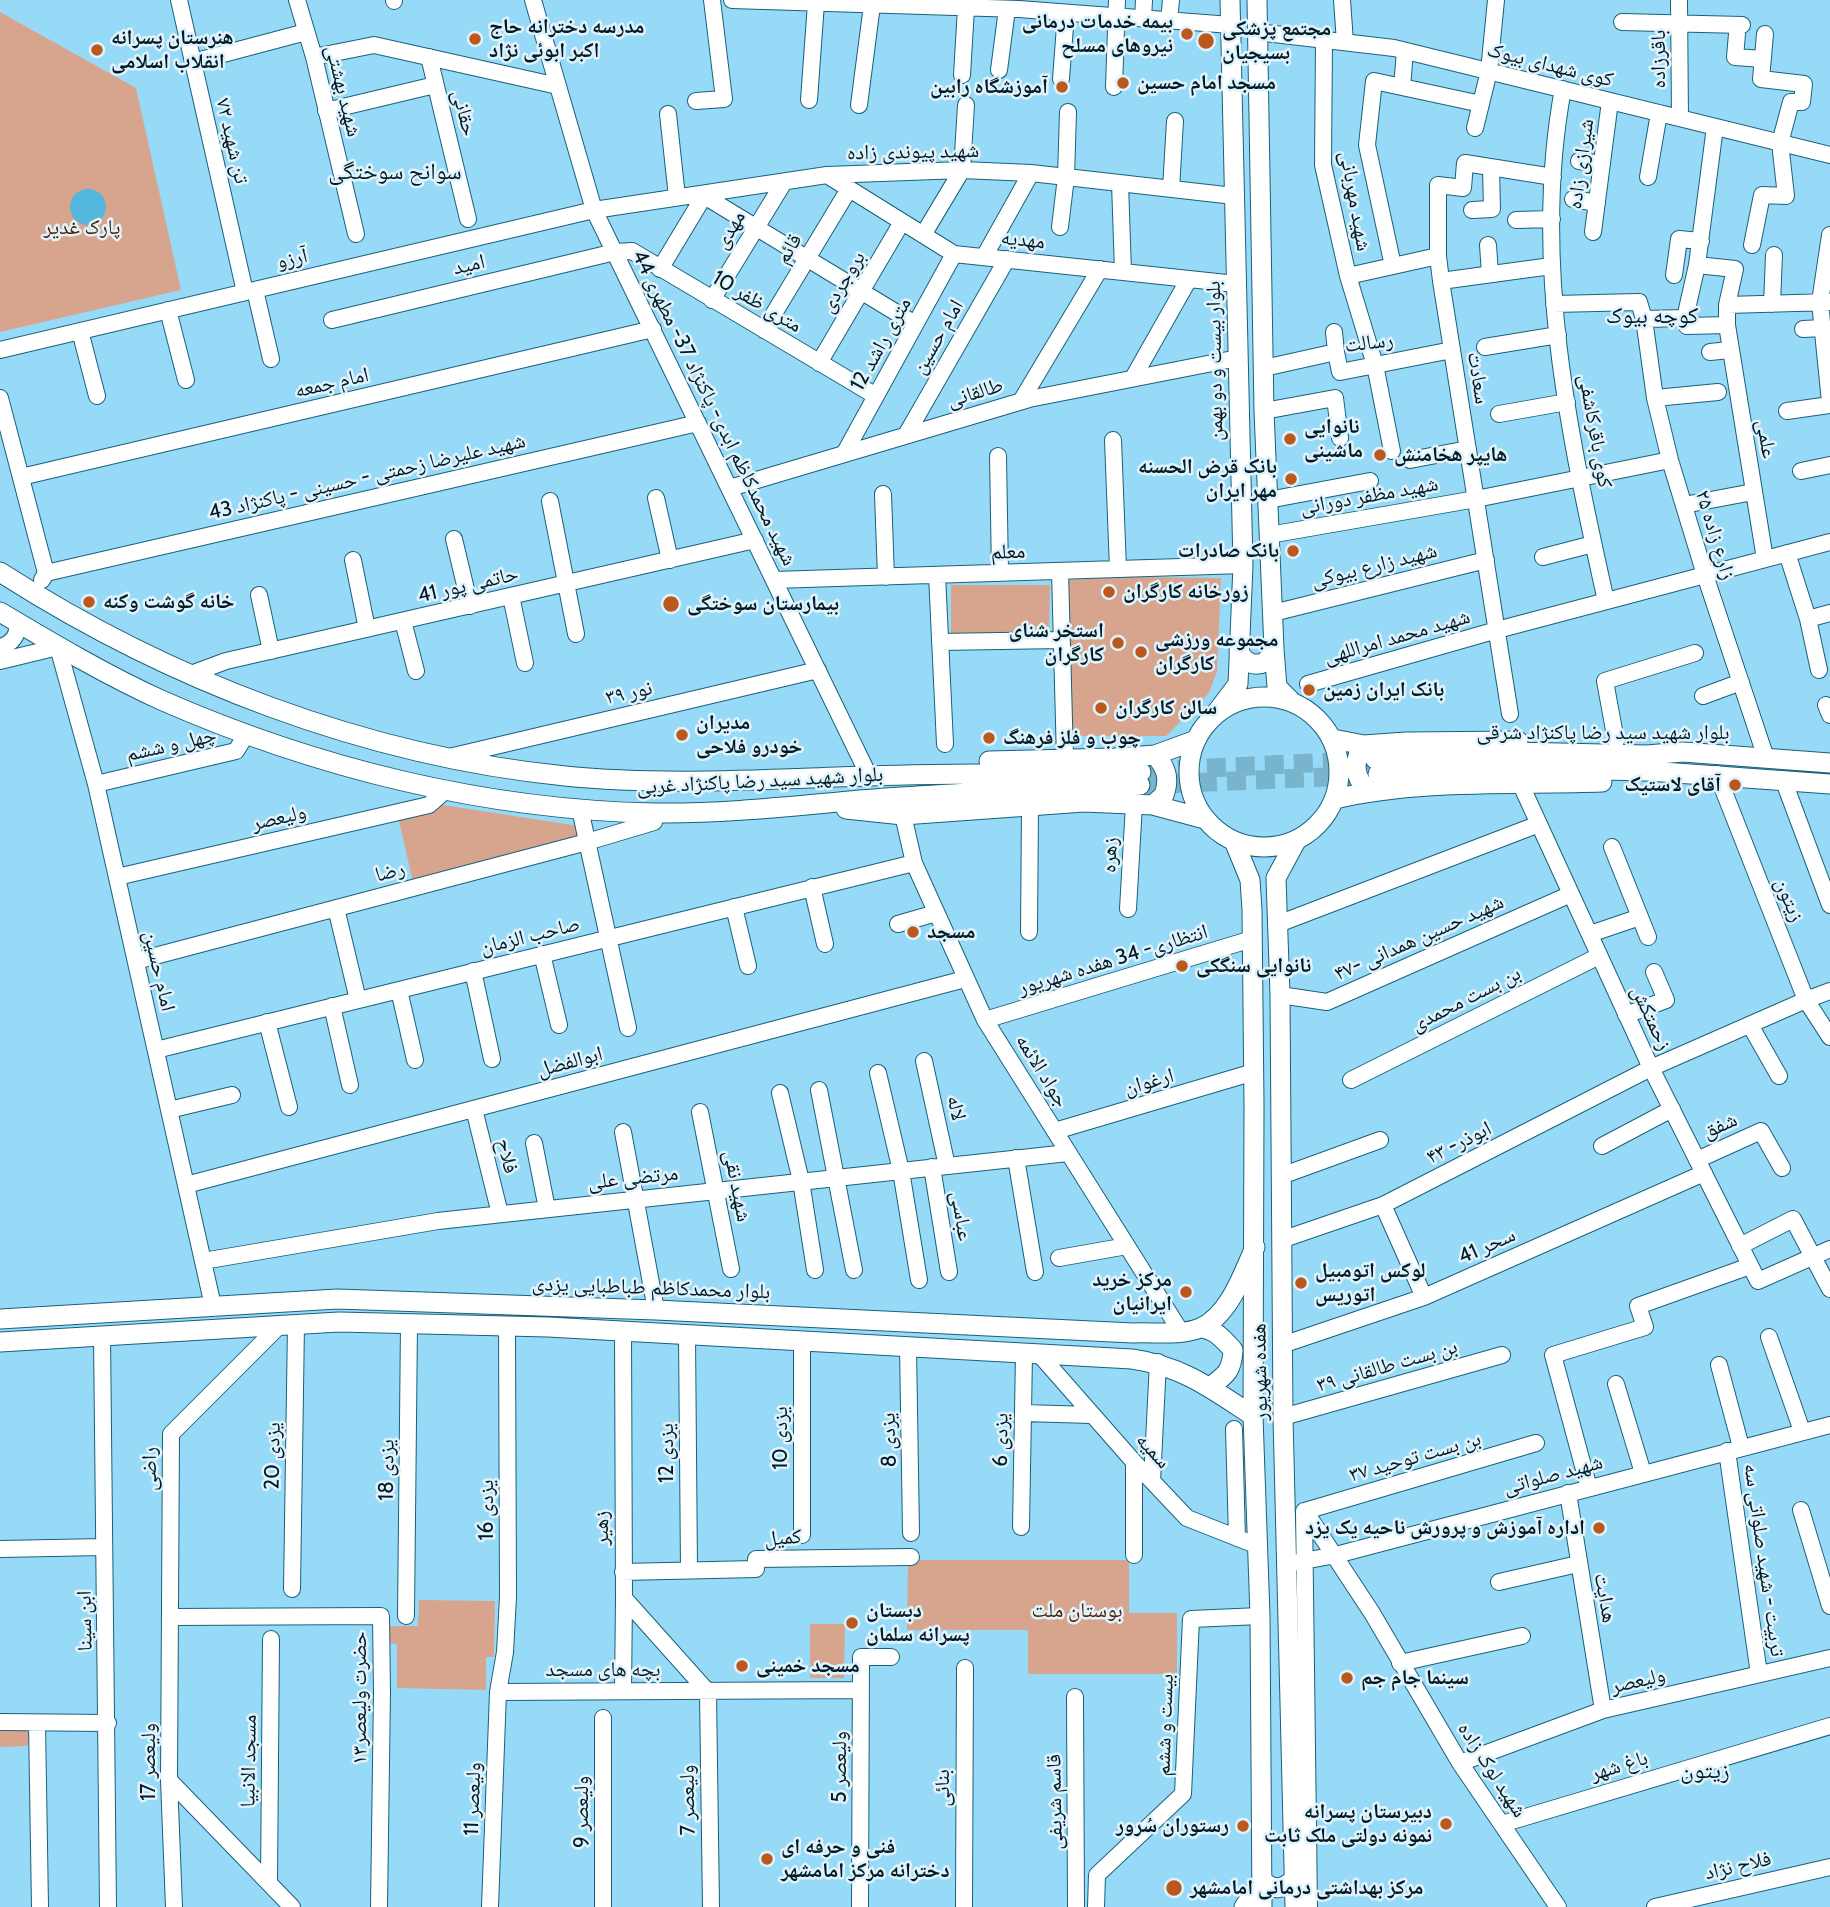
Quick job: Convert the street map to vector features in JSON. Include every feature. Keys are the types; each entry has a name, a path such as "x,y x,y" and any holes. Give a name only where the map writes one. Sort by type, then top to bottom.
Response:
{"main road":[{"name":"بلوار بیست و دو بهمن","path":"1216,713 1238,684 1243,565 1230,0"},
{"path":"1256,0 1264,411 1277,687 1290,700 1315,715 1333,739 1371,768 1409,788 1631,781 1683,774"},
{"path":"1235,227 1261,226"},
{"path":"0,572 73,618 191,674 283,711 359,735 449,757 565,776 684,779 869,776 1142,791 1164,795 1167,778 1164,764 1155,755"},
{"name":"بلوار شهید سید رضا پاکنژاد غربی","path":"9,617 58,647 160,699 247,733 350,768 446,790 518,802 680,813 962,793 1142,791"},
{"path":"1239,651 1245,660 1255,665 1266,662 1274,649"},
{"path":"1290,700 1264,696 1239,700 1216,713 1196,740 1190,760 1189,781 1195,801 1205,819 1218,832 1234,841 1254,847 1275,847 1296,841 1312,830 1335,799 1340,779 1339,758 1333,739"},
{"path":"869,776 907,764 1155,755 1196,740"},
{"path":"1335,799 1371,768 1486,740 1638,741 1686,753"},
{"name":"بلوار شهید سید رضا پاکنژاد شرقی","path":"1371,768 1515,752 1647,755 1686,753 1830,763"},
{"name":"بلوار شهید سید رضا پاکنژاد شرقی","path":"1371,768 1648,771 1830,784"},
{"path":"829,804 853,812 903,814 1084,802 1142,791 1205,819"},
{"name":"هفده شهریور","path":"1234,841 1250,880 1252,939 1255,1247 1253,1416 1260,1616 1262,1907"},
{"path":"1250,880 1252,873 1266,868 1276,878 1296,841"},
{"name":"هفده شهریور","path":"1276,878 1280,995 1285,1502 1296,1563 1301,1843 1294,1880 1295,1907"},
{"path":"1201,1328 1219,1314 1255,1247"},
{"name":"بلوار محمدکاظم طباطبایی یزدی","path":"0,1320 337,1299 656,1310 1133,1333 1181,1332 1201,1328"},
{"path":"548,1327 549,1306"},
{"name":"بلوار محمدکاظم طباطبایی یزدی","path":"0,1342 339,1322 548,1327 1132,1359 1158,1363 1183,1373 1210,1387 1253,1416"},
{"path":"1201,1328 1208,1328 1233,1350 1232,1365 1224,1376 1210,1387"},
{"path":"1244,1907 1262,1880 1274,1888 1281,1888 1294,1880"},
{"path":"1287,1907 1294,1880"}],"street":[{"name":"۷۲ تن شهید","path":"179,0 250,291 271,359"},
{"name":"شهید بهشتی","path":"297,0 314,57 356,234"},
{"path":"533,0 594,209"},
{"path":"696,101 724,99 712,0"},
{"path":"732,0 1066,13 1117,8 1143,19 1231,25"},
{"path":"1143,19 1144,0"},
{"path":"1169,20 1171,0"},
{"path":"1342,0 1345,42"},
{"path":"1475,128 1489,71 1496,0"},
{"name":"باقرزاده","path":"1679,0 1680,118"},
{"path":"809,100 816,3"},
{"path":"859,105 872,5"},
{"path":"962,75 965,8"},
{"path":"1114,87 1117,8"},
{"path":"999,70 1007,9"},
{"path":"1061,79 1066,13"},
{"path":"1622,22 1740,30 1735,57 1763,59"},
{"name":"کوی شهدای بیوک","path":"1257,32 1405,51 1830,155"},
{"path":"193,62 306,33"},
{"path":"1752,245 1762,195 1786,197 1780,143 1791,102 1802,102 1804,84 1761,79 1765,34"},
{"name":"شهید مهربانی","path":"1324,40 1323,165 1348,276 1375,365 1392,451"},
{"name":"حقانی","path":"314,57 374,45 558,86"},
{"path":"1402,86 1405,51"},
{"name":"حقانی","path":"429,57 468,219"},
{"path":"1394,266 1367,145 1374,81 1481,104"},
{"path":"326,111 435,85"},
{"name":"کوی باقرکاشفی","path":"1563,89 1553,177 1551,267 1554,304 1567,402 1606,601"},
{"name":"شیرازی زاده","path":"1593,232 1597,203 1607,169 1611,101"},
{"path":"923,235 962,170 966,105"},
{"path":"1060,227 1066,177 1068,112"},
{"path":"1648,177 1659,113"},
{"path":"668,114 677,197"},
{"path":"1171,189 1175,121"},
{"path":"1716,127 1701,241 1685,318 1687,326 1727,326"},
{"path":"1579,161 1607,169"},
{"name":"سعادت","path":"1510,714 1441,281 1437,185 1463,188 1465,163 1553,177"},
{"path":"1472,210 1492,209 1491,168"},
{"name":"شهید پیوندی زاده","path":"594,209 827,175 962,170 1031,173 1234,196"},
{"path":"984,257 1031,173"},
{"name":"مهدیه","path":"827,175 954,254 1236,284"},
{"name":"مهدی","path":"712,300 784,182"},
{"path":"1120,183 1123,272"},
{"name":"قائم","path":"764,330 849,189"},
{"path":"660,269 702,195 915,324"},
{"path":"1573,199 1597,203"},
{"name":"آرزو","path":"0,349 594,209"},
{"name":"شهید محمدکاظم ابدی- پاکنژاد 37- مطهری 44","path":"594,209 869,776"},
{"path":"1516,220 1552,219"},
{"name":"بروجردی","path":"819,363 902,222"},
{"path":"1787,411 1830,404 1823,328 1830,235"},
{"path":"1675,275 1679,239 1701,241"},
{"path":"1488,245 1490,274"},
{"name":"10 متری ظفر","path":"615,252 632,251 876,396"},
{"name":"امید","path":"332,320 615,252"},
{"name":"12 متری راشد","path":"844,454 954,254"},
{"path":"1772,304 1774,255"},
{"path":"1348,276 1438,256"},
{"name":"امام حسین","path":"906,435 1007,259"},
{"name":"علمی","path":"1697,265 1735,269 1727,306 1727,326 1765,559"},
{"path":"1441,281 1551,267"},
{"path":"1021,401 1100,269"},
{"path":"1133,379 1189,279"},
{"path":"1727,306 1825,302"},
{"path":"1554,304 1639,303 1644,319 1685,318"},
{"path":"168,310 186,380"},
{"name":"زارع زاده ۲۵","path":"1644,319 1655,398 1670,460 1766,758"},
{"path":"1803,329 1823,328"},
{"name":"امام جمعه","path":"21,477 653,329"},
{"path":"80,331 97,396"},
{"path":"1334,332 1336,352"},
{"path":"1485,346 1558,335"},
{"name":"رسالت","path":"1264,368 1336,352 1340,372 1452,350"},
{"path":"1710,352 1730,350"},
{"name":"طالقانی","path":"730,488 1021,401 1238,358"},
{"path":"1655,398 1718,392"},
{"path":"0,398 47,573 34,594"},
{"path":"1264,411 1335,398 1340,438"},
{"path":"1499,414 1567,402"},
{"name":"شهید علیرضا زحمتی - حسینی - پاکنژاد 43","path":"47,573 698,423"},
{"path":"1113,440 1118,569"},
{"path":"1410,460 1468,450"},
{"path":"998,456 1000,573"},
{"name":"شهید مظفر دورانی","path":"1269,535 1476,499 1670,460"},
{"path":"1801,471 1830,466"},
{"path":"1268,500 1370,481"},
{"path":"1684,505 1753,492"},
{"path":"883,494 887,577"},
{"path":"656,498 670,560"},
{"path":"550,502 576,634"},
{"path":"454,539 470,606"},
{"name":"حاتمی پور 41","path":"191,674 271,651 755,540"},
{"name":"شهید محمد امراللهی","path":"1308,684 1497,630 1830,542"},
{"path":"1543,557 1594,544"},
{"path":"1787,553 1808,619 1819,670"},
{"path":"353,560 368,629"},
{"name":"شهید زارع بیوکی","path":"1273,614 1486,560"},
{"name":"معلم","path":"774,580 1243,565"},
{"path":"1060,571 1065,759"},
{"path":"937,575 946,744"},
{"path":"259,595 271,651"},
{"path":"511,596 525,663"},
{"path":"1808,619 1830,614"},
{"path":"0,647 6,646 15,638 19,630 9,617"},
{"path":"403,621 416,671"},
{"path":"940,642 1062,640"},
{"path":"0,661 58,647"},
{"name":"امام حسین","path":"58,647 96,784 213,1306"},
{"path":"1616,741 1605,681 1695,653"},
{"name":"نور ۳۹","path":"449,757 818,670"},
{"path":"1703,696 1741,682"},
{"name":"چهل و ششم","path":"96,784 236,751 247,733"},
{"path":"1808,761 1830,750"},
{"name":"زیتون","path":"1717,774 1806,1000 1830,1037"},
{"path":"1783,779 1830,905"},
{"name":"زحمتکش","path":"1521,785 1651,1068 1750,1266"},
{"name":"ولیعصر","path":"117,877 429,805 446,790"},
{"name":"زهره","path":"1128,909 1142,791"},
{"path":"1029,932 1030,807"},
{"path":"580,808 628,1028"},
{"name":"جواد الائمه","path":"903,814 914,863 985,1020 1181,1332"},
{"name":"رضا","path":"136,961 654,822"},
{"path":"1278,924 1539,824"},
{"path":"1612,847 1648,937"},
{"name":"صاحب الزمان","path":"156,1050 914,863"},
{"path":"812,887 825,944"},
{"name":"شهید حسین همدانی -۴۷","path":"1280,995 1326,1002 1571,894"},
{"path":"734,907 748,966"},
{"path":"337,908 358,1000"},
{"path":"898,924 936,913"},
{"path":"1590,934 1640,917"},
{"name":"انتظاری- 34 هفده شهریور","path":"985,1020 1252,939"},
{"path":"542,954 559,1025"},
{"name":"بن بست محمدی","path":"1351,1080 1599,956"},
{"path":"473,971 492,1059"},
{"path":"1626,1015 1665,1000 1654,972"},
{"name":"ابوالفضل","path":"186,1185 965,979"},
{"path":"399,990 415,1060"},
{"name":"ابوذر- ۴۳","path":"1281,1240 1383,1205 1651,1068 1830,991"},
{"path":"332,1006 350,1085"},
{"path":"267,1022 289,1107"},
{"path":"1750,1025 1779,1076"},
{"name":"لاله","path":"924,1060 940,1166"},
{"name":"ارغوان","path":"1055,1131 1254,1072"},
{"path":"878,1073 901,1171 919,1280"},
{"path":"819,1090 854,1270"},
{"path":"780,1093 801,1181 815,1270"},
{"path":"169,1110 232,1095"},
{"name":"فلاح","path":"474,1109 500,1214"},
{"path":"1602,1146 1671,1109"},
{"name":"شهید نقی","path":"700,1112 731,1269"},
{"name":"شفق","path":"1700,1167 1761,1131 1782,1168"},
{"path":"623,1132 656,1310"},
{"path":"1280,1176 1380,1140"},
{"path":"534,1143 547,1209"},
{"name":"مرتضی علی","path":"203,1261 438,1220 1068,1153"},
{"path":"1016,1158 1035,1272"},
{"name":"عباسی","path":"940,1166 949,1272"},
{"name":"سحر 41","path":"1282,1345 1424,1297 1700,1167"},
{"path":"1383,1205 1424,1297"},
{"path":"1740,1246 1793,1219 1830,1289"},
{"path":"1059,1258 1127,1247"},
{"path":"1589,1488 1553,1356 1644,1327 1638,1306 1750,1266 1758,1281 1830,1248"},
{"name":"یزدی 20","path":"288,1324 292,1589"},
{"name":"راضی","path":"170,1616 171,1434 288,1324"},
{"name":"یزدی 18","path":"406,1616 409,1324"},
{"name":"یزدی 16","path":"498,1692 505,1652 508,1597 507,1326"},
{"name":"زهیر","path":"623,1331 623,1691"},
{"name":"ابن سینا","path":"102,1335 108,1907"},
{"name":"یزدی 12","path":"687,1335 689,1570"},
{"path":"1769,1337 1802,1431"},
{"name":"یزدی 10","path":"802,1341 802,1535"},
{"name":"یزدی 8","path":"908,1347 911,1533"},
{"name":"یزدی 6","path":"1021,1527 1023,1413 1032,1355"},
{"name":"سمیه","path":"1032,1355 1092,1415 1187,1518 1258,1546"},
{"name":"بن‌ بست طالقانی ۳۹","path":"1283,1417 1502,1355"},
{"path":"1152,1481 1158,1363"},
{"name":"تربیت - شهید صلواتی سه","path":"1720,1365 1734,1449 1759,1674"},
{"path":"1616,1384 1643,1473"},
{"path":"1023,1413 1092,1415"},
{"name":"شهید صلواتی","path":"1296,1563 1336,1555 1830,1425"},
{"path":"1234,1429 1237,1538"},
{"name":"بن بست توحید ۳۷","path":"1305,1511 1536,1443"},
{"path":"1134,1462 1134,1555"},
{"name":"هدایت","path":"1568,1493 1603,1710"},
{"path":"1285,1502 1305,1511 1296,1563"},
{"path":"1801,1510 1830,1606"},
{"name":"شهید لوک زاده","path":"1305,1511 1336,1555 1460,1763 1558,1907"},
{"path":"0,1549 104,1547"},
{"name":"کمیل","path":"624,1572 756,1569 756,1559 911,1557"},
{"path":"1499,1582 1578,1564"},
{"path":"624,1598 708,1692"},
{"name":"ولیعصر 17","path":"170,1616 169,1780 174,1907"},
{"name":"حضرت ولیعصر۱۳","path":"170,1616 381,1616 379,1907"},
{"name":"بیست و ششم","path":"1097,1875 1183,1794 1191,1619 1260,1616"},
{"path":"1400,1663 1522,1636"},
{"name":"مسجد الانبیا","path":"269,1883 271,1639"},
{"name":"ولیعصر 5","path":"860,1907 861,1657 891,1657"},
{"name":"ولیعصر","path":"1460,1763 1603,1710 1830,1658"},
{"name":"بنائی","path":"964,1907 965,1668"},
{"name":"بچه های مسجد","path":"498,1692 861,1690"},
{"name":"ولیعصر 11","path":"490,1907 498,1692"},
{"name":"ولیعصر 7","path":"708,1692 711,1907"},
{"name":"قاسم شریفی","path":"1075,1697 1076,1907"},
{"name":"ولیعصر 9","path":"603,1718 603,1907"},
{"path":"0,1722 107,1723"},
{"path":"37,1723 40,1907"},
{"name":"باغ شهر","path":"1502,1824 1830,1726"},
{"path":"169,1780 292,1907"},
{"path":"1301,1843 1309,1907"},
{"name":"فلاح نژاد","path":"1655,1907 1830,1867"},
{"path":"1077,1872 1097,1875 1096,1907"}],"green space":[{"name":"پارک غدیر","path":"0,12 136,88 181,290 0,332"},
{"name":"مجموعه ورزشی کارگران","path":"1129,577 1221,578 1217,671 1209,693 1166,736 1064,736 1065,580"},
{"path":"951,585 1050,585 1049,636 951,636"},
{"path":"443,805 579,826 581,837 413,882 398,817"},
{"name":"بوستان ملت","path":"908,1560 1129,1560 1129,1613 1177,1613 1177,1674 1028,1674 1028,1630 907,1630"},
{"path":"419,1600 495,1601 494,1657 486,1657 486,1690 397,1688 397,1644 382,1643 382,1626 418,1626"},
{"path":"810,1624 845,1624 844,1678 810,1678"},
{"path":"26,1727 31,1737 27,1746 0,1747 0,1728"}],"water":[{"path":"88,189 101,194 106,207 101,220 88,225 75,220 70,207 75,194"}],"tunnel":[{"path":"1149,771 1371,760"},
{"path":"1140,785 1373,775"}],"place":[{"name":"بیمه خدمات درمانی نیروهای مسلح","path":"1187,34"},
{"name":"مدرسه دخترانه حاج اکبر ابوئی نژاد","path":"475,39"},
{"name":"مجتمع پزشکی بسیجیان","path":"1206,41"},
{"name":"هنرستان پسرانه انقلاب اسلامی","path":"97,50"},
{"name":"مسجد امام حسین","path":"1123,83"},
{"name":"آموزشگاه رابین","path":"1062,87"},
{"name":"نانوایی ماشینی","path":"1290,439"},
{"name":"هایپر هخامنش","path":"1380,455"},
{"name":"بانک قرض الحسنه مهر ایران","path":"1291,479"},
{"name":"بانک صادرات","path":"1293,551"},
{"name":"زورخانه کارگران","path":"1109,592"},
{"name":"خانه گوشت وکنه","path":"89,602"},
{"name":"بیمارستان سوختگی","path":"671,604"},
{"name":"استخر شنای کارگران","path":"1118,643"},
{"name":"مجموعه ورزشی کارگران","path":"1141,652"},
{"name":"بانک ایران زمین","path":"1309,690"},
{"name":"سالن کارگران","path":"1101,708"},
{"name":"مدیران خودرو فلاحی","path":"682,735"},
{"name":"چوب و فلز فرهنگ","path":"989,738"},
{"name":"آقای لاستیک","path":"1735,785"},
{"name":"مسجد","path":"913,932"},
{"name":"نانوایی سنگکی","path":"1182,966"},
{"name":"لوکس اتومبیل اتوریس","path":"1301,1283"},
{"name":"مرکز خرید ایرانیان","path":"1186,1292"},
{"name":"اداره آموزش و پرورش ناحیه یک یزد","path":"1599,1528"},
{"name":"دبستان پسرانه سلمان","path":"852,1623"},
{"name":"مسجد خمینی","path":"742,1666"},
{"name":"سینما جام جم","path":"1347,1678"},
{"name":"دبیرستان پسرانه نمونه دولتی ملک ثابت","path":"1446,1824"},
{"name":"رستوران سُرور","path":"1243,1826"},
{"name":"فنی و حرفه ای دخترانه مرکز امامشهر","path":"767,1859"},
{"name":"مرکز بهداشتی درمانی امامشهر","path":"1174,1888"}],"district":[{"name":"سوانح سوختگی","path":"395,172"},
{"name":"کوچه بیوک","path":"1652,316"},
{"name":"زیتون","path":"1705,1771"}]}
